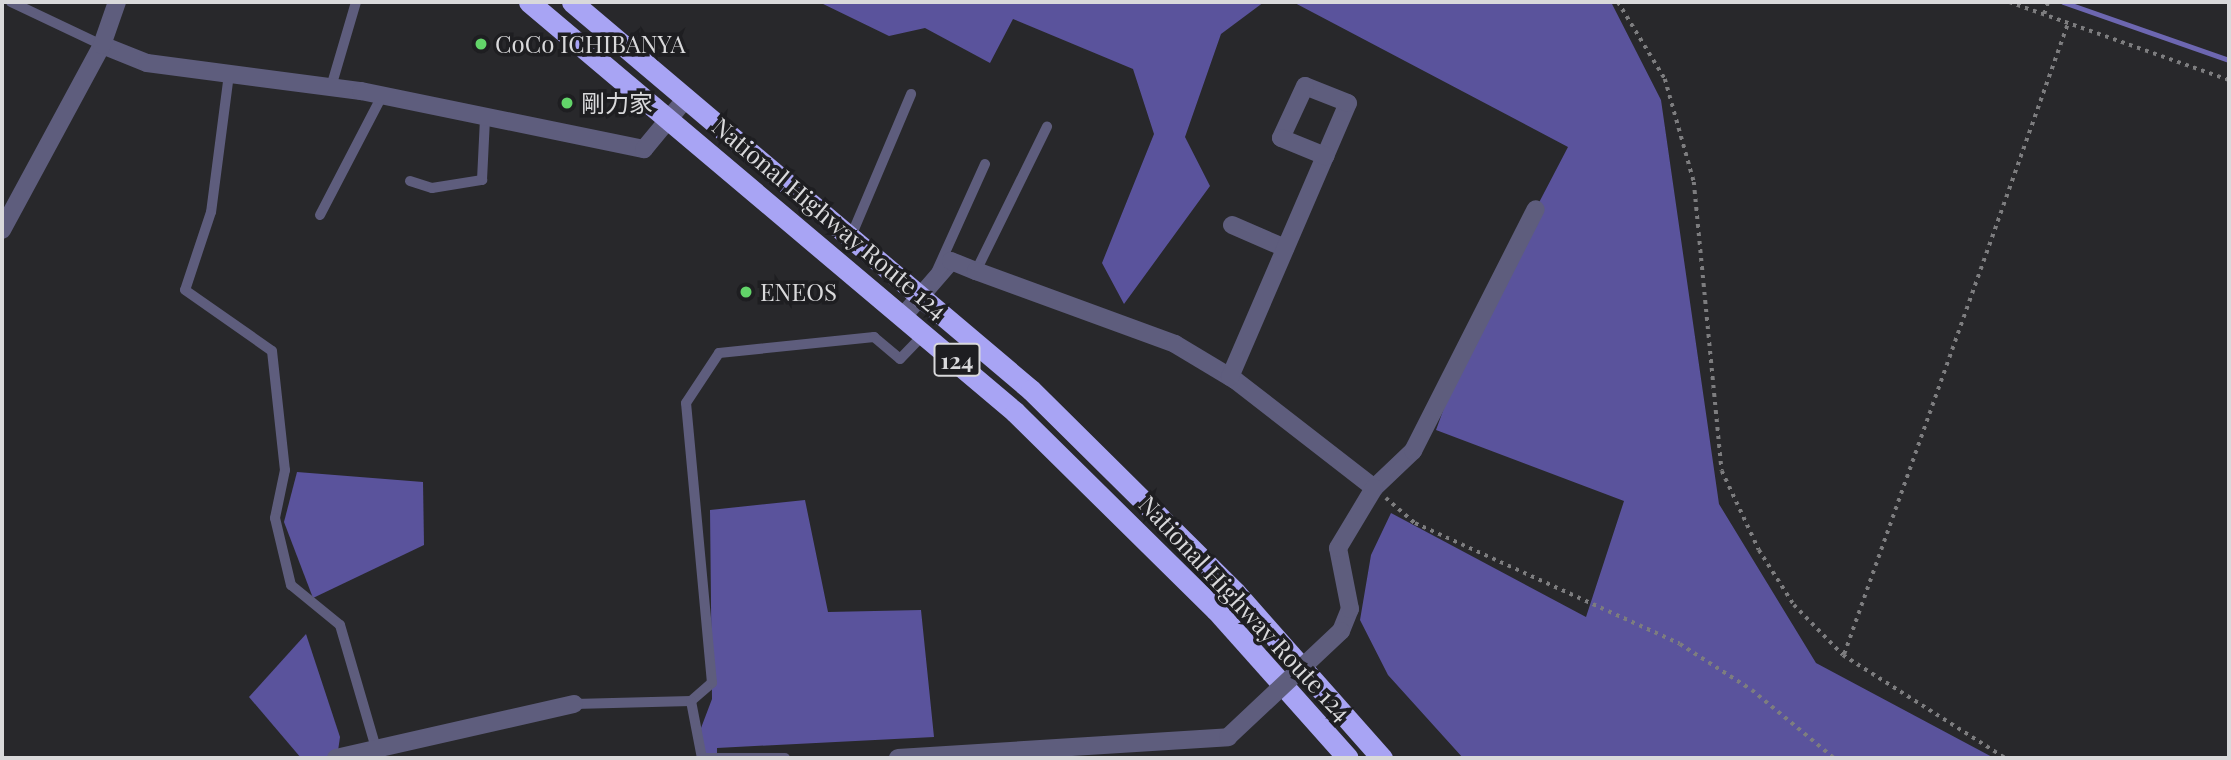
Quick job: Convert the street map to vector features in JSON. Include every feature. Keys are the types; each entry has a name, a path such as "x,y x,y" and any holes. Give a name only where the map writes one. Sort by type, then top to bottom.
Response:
{"highway":[{"name":"National Highway Route 124","path":"529,2 926,331 1112,504 1348,758"},
{"name":"National Highway Route 124","path":"572,2 852,234 928,287 1158,514 1382,758"}],"street":[{"path":"2,230 102,45 117,2"},
{"path":"102,45 147,63 382,96 644,149 687,97"},
{"path":"1230,377 1325,156"},
{"path":"898,758 1228,737 1341,631 1350,609 1338,548 1374,488 1413,451 1536,209"},
{"path":"1232,225 1285,248"},
{"path":"905,314 951,261 1175,344 1230,377 1374,488"},
{"path":"336,758 378,753 574,704"}],"lane":[{"path":"10,2 102,45"},
{"path":"331,88 356,2"},
{"path":"229,74 211,212 185,290 272,351 285,470 275,518 291,585 340,625 378,753"},
{"path":"852,234 911,94"},
{"path":"320,215 382,96"},
{"path":"410,181 432,188 482,180 485,117"},
{"path":"976,271 1047,127"},
{"path":"928,287 985,164"},
{"path":"574,704 691,701 712,683 686,403 719,353 874,337 900,359 926,331"},
{"path":"691,701 702,758 785,758"}],"path":[{"path":"1618,2 1665,79 1694,182 1722,471 1787,594 1843,655 2005,758"},
{"path":"2009,2 2229,79"},
{"path":"2044,14 2048,2"},
{"path":"1843,655 2068,23"},
{"path":"1374,488 1415,523 1680,644 1752,690 1834,758"}],"shaded area":[{"path":"819,2 1264,2 1221,34 1185,137 1210,186 1124,304 1102,263 1154,134 1133,69 1013,19 990,63 925,28 889,36"},
{"path":"1293,2 1611,2 1661,100 1719,504 1816,663 1994,758 1463,758 1388,675 1360,620 1371,555 1391,513 1586,617 1624,501 1436,430 1472,331 1568,147"},
{"path":"297,472 423,482 424,545 313,598 284,522"},
{"path":"805,500 828,612 921,610 934,737 717,748 717,758 702,758 701,728 712,699 710,510"},
{"path":"306,634 340,737 337,758 301,758 249,697"}],"waterway":[{"path":"2063,2 2229,60"}],"place":[{"name":"CoCo ICHIBANYA","path":"481,44"},
{"name":"剛力家","path":"567,103"},
{"name":"ENEOS","path":"746,292"}]}
